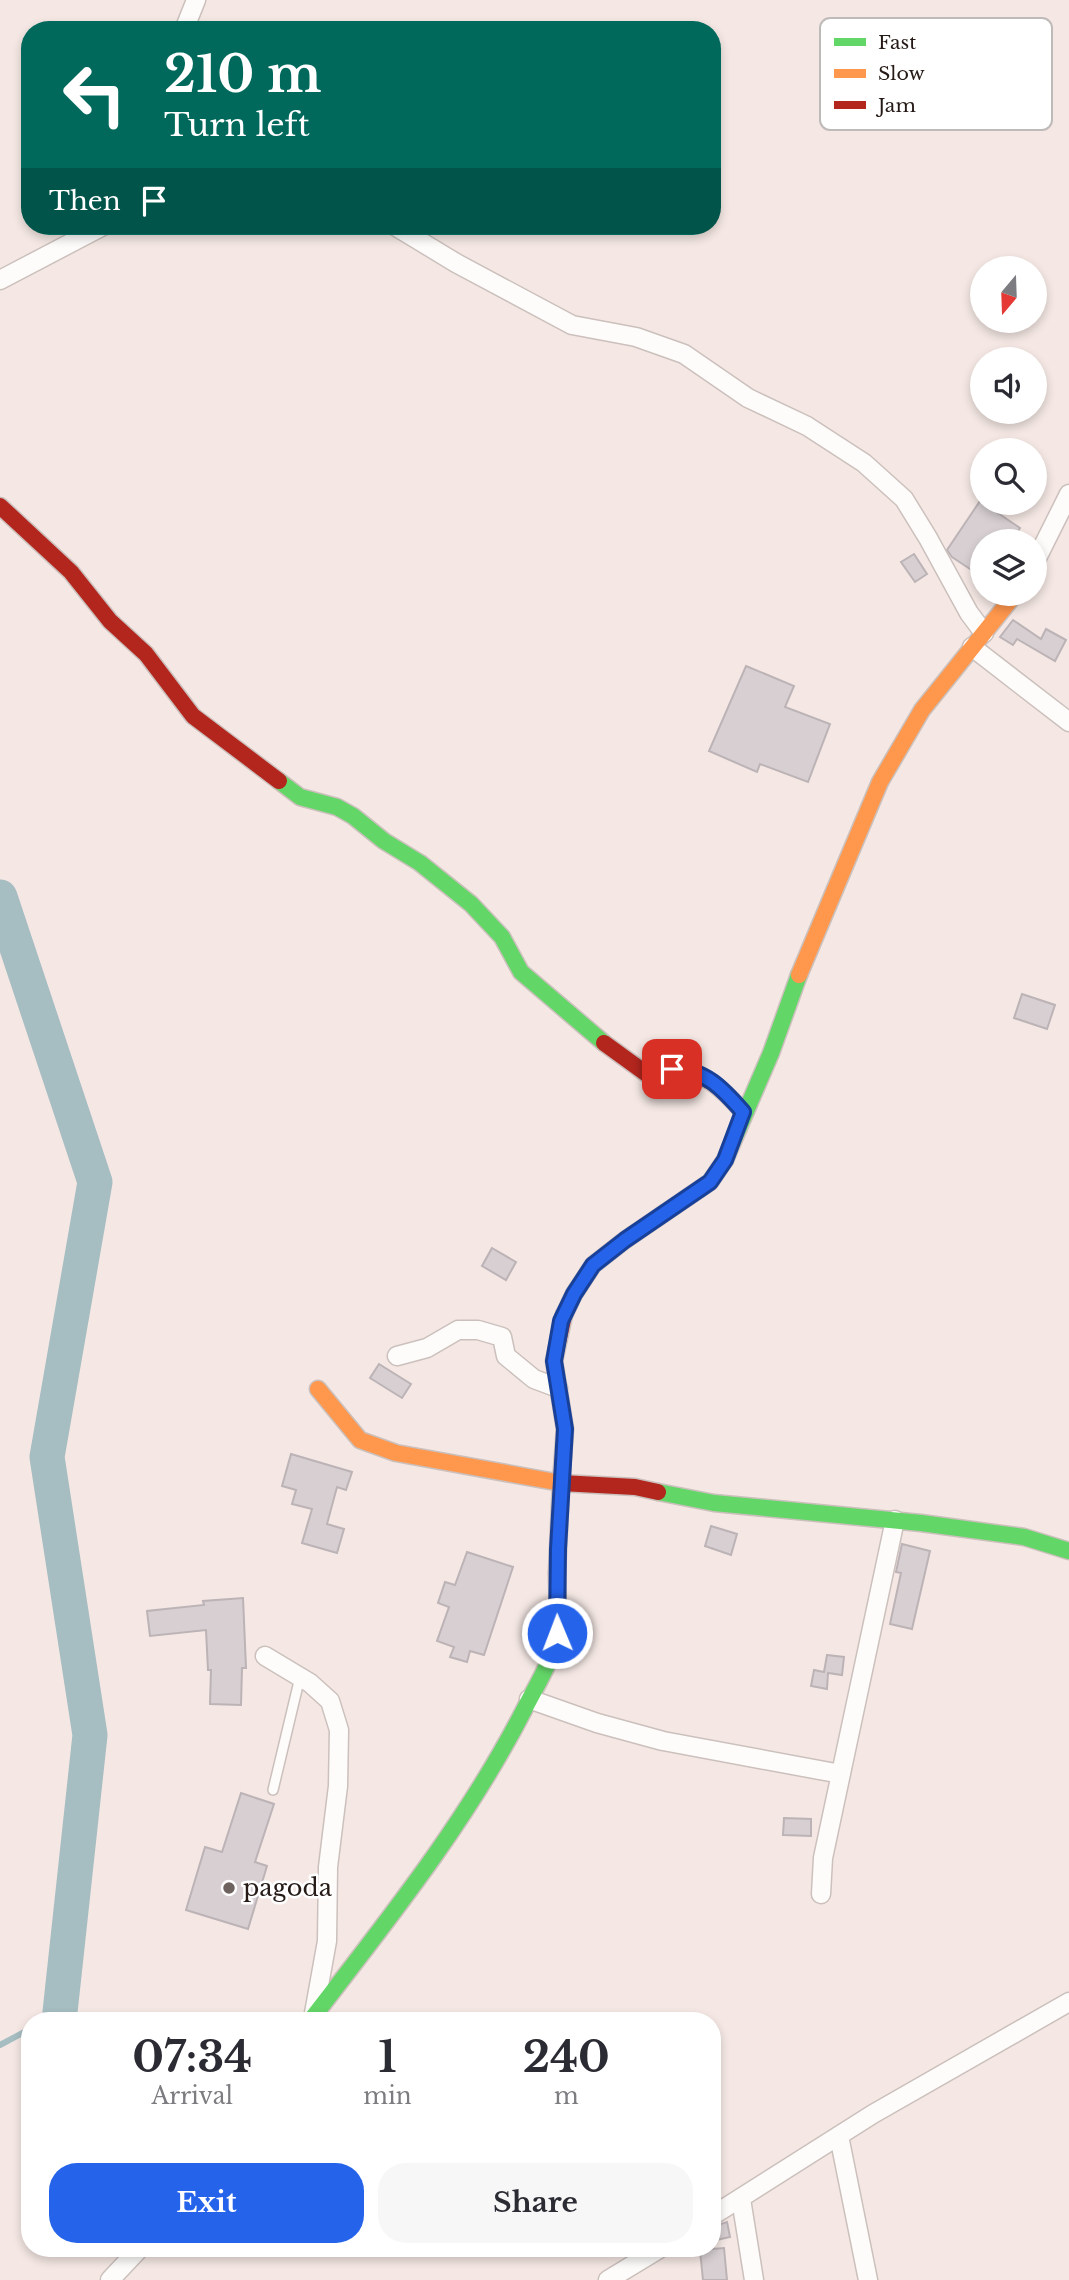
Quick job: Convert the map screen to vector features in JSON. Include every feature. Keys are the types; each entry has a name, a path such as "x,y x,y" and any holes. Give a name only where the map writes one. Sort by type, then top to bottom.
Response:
{"street":[{"path":"188,21 196,0"},
{"path":"0,280 86,235"},
{"path":"410,235 572,325 636,337 684,354 748,398 807,426 864,463 904,499 969,613 978,640 1069,722"},
{"path":"1047,538 1069,494"},
{"path":"0,506 71,572 110,621 146,654 193,716 300,797 337,807 420,863 471,904 502,937 521,972 615,1053 655,1080 662,1081 672,1069 686,1069 709,1077 726,1091 743,1112"},
{"path":"317,2012 397,1909 454,1828 508,1741 546,1667 557,1633 565,1429 554,1361 561,1321 574,1294 593,1265 710,1182 725,1160 880,782 922,710 1005,606"},
{"path":"397,1356 427,1348 458,1330 478,1330 502,1337 506,1356 534,1379 558,1388"},
{"path":"318,1389 360,1440 396,1453 561,1483 635,1487 714,1503 895,1520 1024,1537 1069,1551"},
{"path":"821,1894 823,1858 895,1520"},
{"path":"265,1657 300,1677 330,1700 339,1730 338,1786 328,1867 327,1941 313,2012"},
{"path":"529,1699 597,1723 663,1741 841,1774"},
{"path":"721,2211 839,2136 1069,2002"},
{"path":"839,2136 868,2280"},
{"path":"741,2199 754,2280"},
{"path":"110,2280 132,2257"},
{"path":"608,2280 646,2257"}],"lane":[{"path":"273,1790 300,1677"}],"building":[{"path":"971,515 1001,515 1020,528 970,529 970,569 952,557 947,550"},
{"path":"914,554 927,574 915,582 901,562"},
{"path":"1013,620 1041,639 1046,629 1066,640 1055,661 1017,639 1013,645 1000,637"},
{"path":"746,666 794,686 785,707 830,724 808,782 760,764 757,772 709,751"},
{"path":"1022,994 1055,1005 1047,1029 1014,1018"},
{"path":"492,1248 516,1262 506,1280 482,1266"},
{"path":"379,1364 411,1384 402,1398 370,1378"},
{"path":"291,1454 352,1472 346,1490 337,1487 327,1524 344,1529 337,1553 302,1543 312,1509 292,1504 296,1490 282,1486"},
{"path":"711,1526 737,1534 731,1555 705,1546"},
{"path":"902,1544 930,1551 912,1629 890,1624 901,1573 896,1572"},
{"path":"467,1552 513,1567 484,1655 470,1651 467,1662 450,1657 454,1647 437,1641 449,1607 438,1603 445,1582 455,1585"},
{"path":"243,1598 246,1668 242,1668 241,1705 210,1704 211,1670 208,1670 206,1630 150,1636 147,1611 204,1605 203,1601"},
{"path":"827,1655 844,1657 842,1675 828,1673 827,1689 811,1686 814,1670 824,1672"},
{"path":"241,1793 274,1804 255,1862 267,1866 248,1929 186,1910 205,1847 222,1852"},
{"path":"784,1818 811,1819 811,1836 783,1835"},
{"path":"727,2222 730,2237 721,2239 721,2224"},
{"path":"721,2248 724,2248 727,2280 703,2280 701,2257 721,2257"}],"waterway":[{"path":"0,897 95,1182 47,1457 90,1735 60,2012"},
{"path":"0,2045 21,2034"}],"traffic: fast":[{"path":"279,781 300,797 337,807 353,816 384,841 420,863 471,904 502,937 521,972 604,1043"},
{"path":"564,1315 593,1265 710,1182 725,1160 771,1053 799,975"},
{"path":"658,1492 714,1503 921,1523 1024,1537 1069,1551"},
{"path":"317,2012 451,1832 501,1752 552,1652 558,1625 557,1573"}],"traffic: slow":[{"path":"799,975 880,782 922,710 1006,606"},
{"path":"318,1389 360,1440 396,1453 561,1483 557,1573"}],"traffic: jam":[{"path":"0,506 71,572 110,621 146,654 193,716 279,781"},
{"path":"604,1043 655,1080 662,1081 672,1069 703,1077 720,1089 743,1112"},
{"path":"564,1315 554,1361 565,1429 561,1483 635,1487 658,1492"}],"place":[{"name":"pagoda","path":"229,1888"}],"route":[{"path":"557,1633 558,1549 565,1429 554,1361 561,1321 574,1294 593,1265 710,1182 725,1160 743,1112 726,1091 709,1077 686,1069 672,1069"}]}
